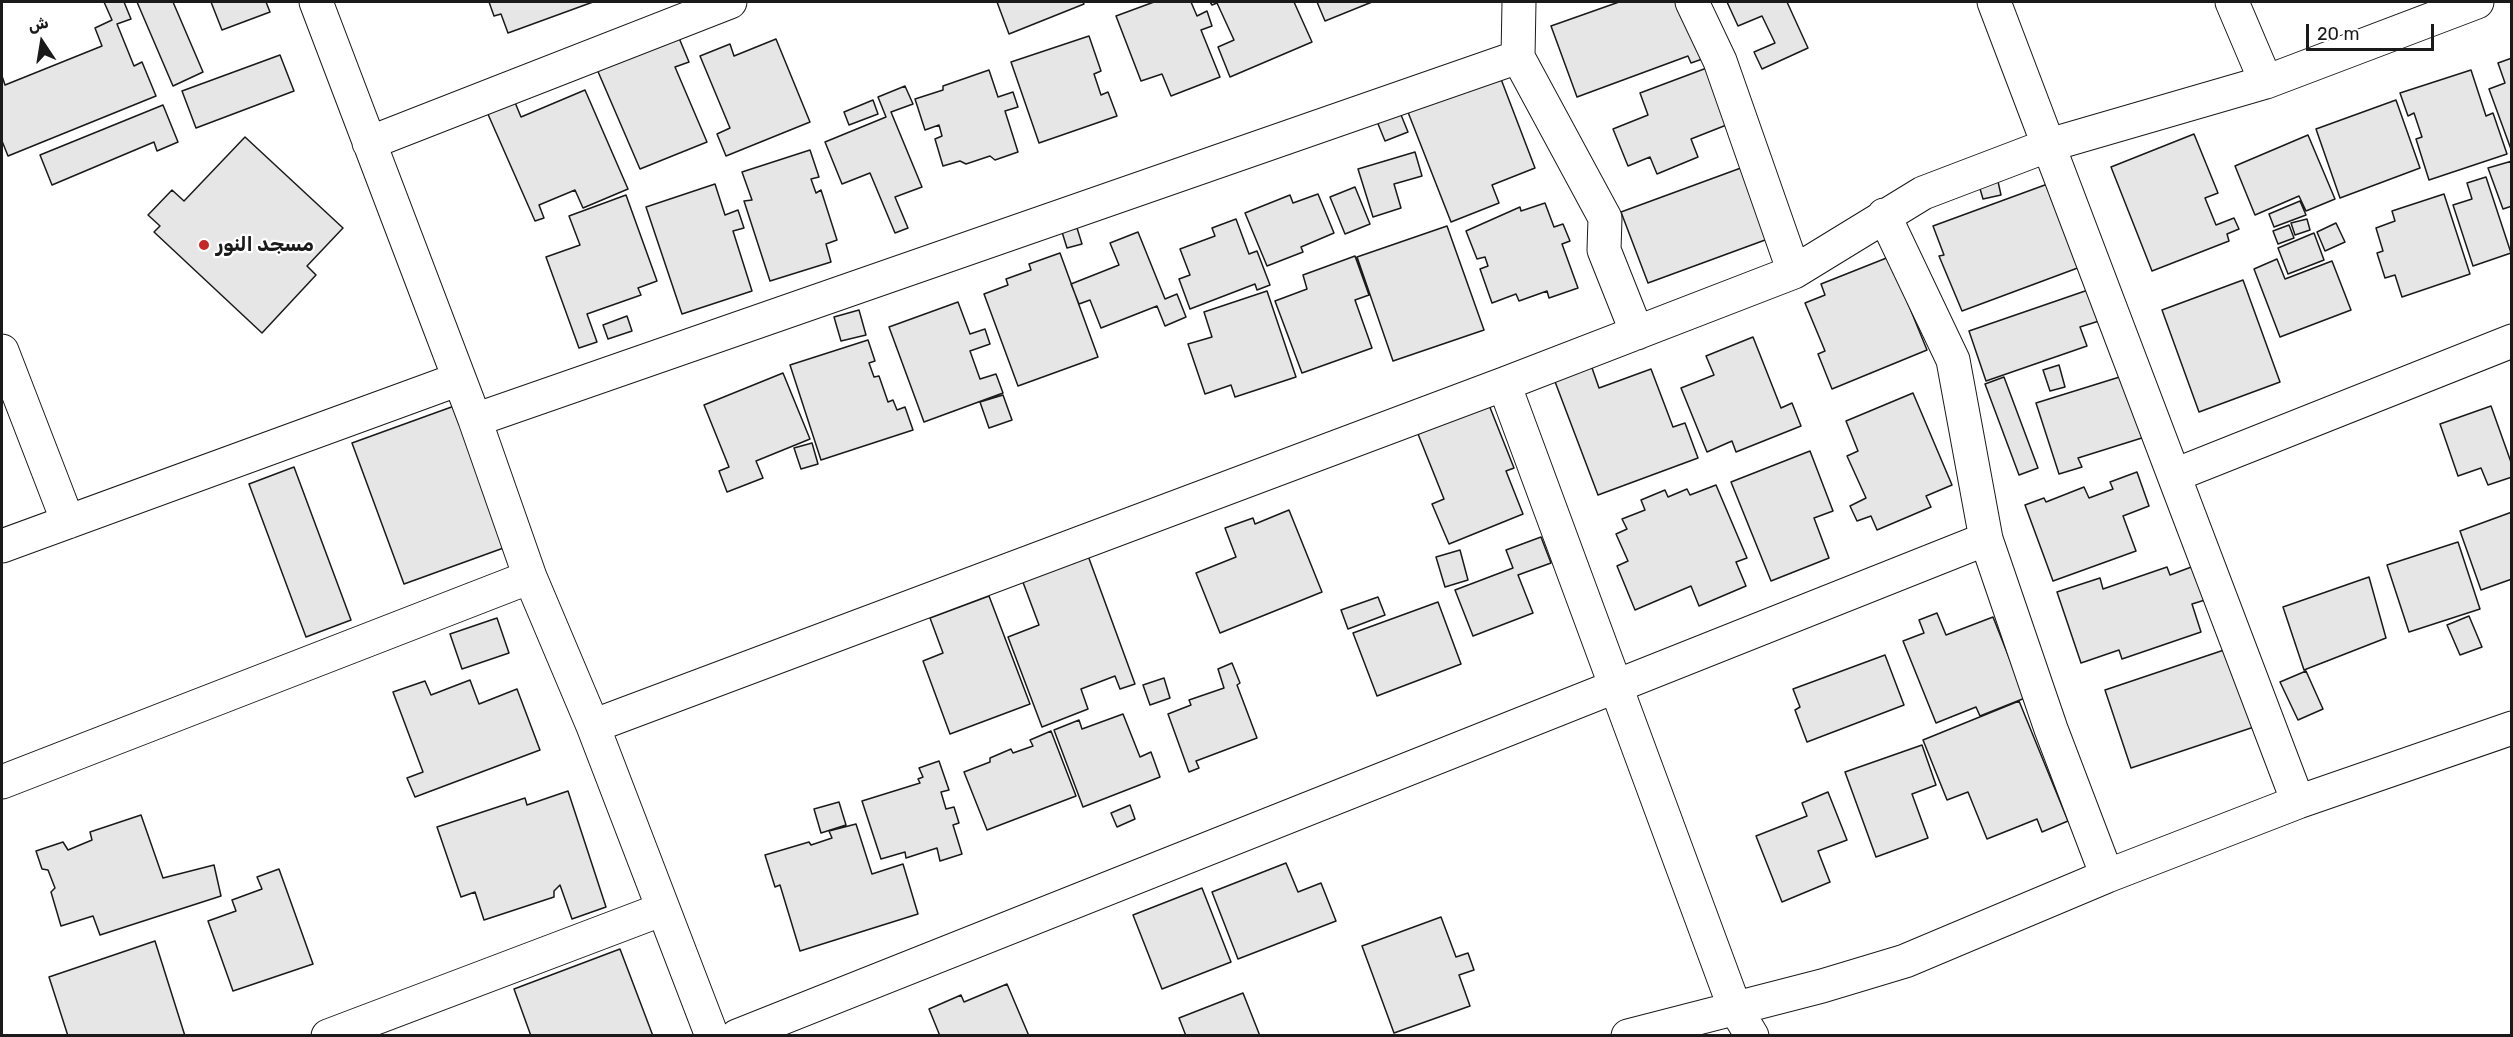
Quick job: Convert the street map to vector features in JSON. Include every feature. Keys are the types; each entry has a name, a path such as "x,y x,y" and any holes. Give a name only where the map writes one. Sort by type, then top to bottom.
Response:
{"street":[{"path":"316,2 475,420 530,577 593,726 712,1035"},
{"path":"369,143 730,2"},
{"path":"1519,2 1518,57 1605,218 1604,250 1638,333"},
{"path":"1692,2 1720,61 1794,272"},
{"path":"1994,2 2298,802"},
{"path":"2232,2 2266,82"},
{"path":"593,726 1504,384 1794,272 1923,193 2049,145 2266,82 2477,2"},
{"path":"475,420 1518,57"},
{"path":"1884,215 1953,360 1986,539 2051,729 2107,876"},
{"path":"2175,475 2511,341"},
{"path":"2,351 68,522"},
{"path":"2,546 459,379"},
{"path":"1504,384 1734,1006 1752,1035"},
{"path":"737,1035 1986,539"},
{"path":"2,783 530,577"},
{"path":"1628,1035 1734,1006 1822,986 1905,961 2107,876 2298,802 2511,728"},
{"path":"328,1035 663,909"}],"building":[{"path":"104,2 124,2 131,19 117,24 134,66 142,62 156,96 8,156 2,141 2,76 5,85 102,46 95,28 112,20"},
{"path":"137,2 173,2 203,72 173,86"},
{"path":"211,2 266,2 270,12 222,30"},
{"path":"489,2 593,2 508,33 501,14 494,16"},
{"path":"997,2 1083,2 1084,4 1009,34"},
{"path":"1154,2 1191,2 1197,16 1207,11 1212,26 1201,30 1220,77 1171,96 1162,74 1141,81 1116,16"},
{"path":"1210,2 1294,2 1312,42 1230,77 1218,47 1234,40 1217,3 1212,5"},
{"path":"1317,2 1372,2 1325,21"},
{"path":"1619,2 1688,2 1708,57 1691,63 1688,56 1577,97 1551,26"},
{"path":"1727,2 1787,2 1808,48 1762,69 1754,52 1775,43 1762,16 1738,26"},
{"path":"674,26 689,62 675,67 707,142 640,169 593,60"},
{"path":"1089,36 1101,71 1094,74 1101,95 1108,92 1117,116 1039,143 1011,62"},
{"path":"776,39 810,122 726,156 717,134 730,128 700,56 730,44 734,56"},
{"path":"280,55 294,91 196,128 182,91"},
{"path":"2512,58 2512,152 2489,89 2505,83 2498,63"},
{"path":"1496,66 1535,168 1492,185 1499,203 1451,222 1404,102"},
{"path":"1712,66 1734,122 1691,139 1698,157 1657,174 1650,157 1628,166 1613,129 1648,115 1640,93"},
{"path":"989,70 998,97 1013,92 1018,107 1005,111 1018,152 995,160 990,156 966,164 960,161 943,166 935,139 942,136 939,125 925,130 915,99 943,90 943,86"},
{"path":"2471,70 2486,116 2493,113 2507,154 2429,180 2416,139 2422,137 2414,113 2408,116 2400,93"},
{"path":"905,86 913,104 891,112 922,187 895,197 908,228 895,233 870,173 842,184 825,142 886,117 878,97"},
{"path":"585,90 628,189 583,208 575,190 539,205 544,218 535,221 487,112 514,100 521,117"},
{"path":"873,100 878,114 849,125 844,112"},
{"path":"2396,100 2420,168 2340,198 2316,129"},
{"path":"163,105 178,142 157,151 154,142 52,185 40,155"},
{"path":"1397,105 1408,132 1385,141 1374,114"},
{"path":"2194,134 2218,193 2205,198 2216,225 2234,218 2239,229 2227,234 2229,241 2152,271 2111,167"},
{"path":"2308,135 2335,199 2306,211 2299,196 2255,215 2235,166"},
{"path":"245,137 343,228 307,266 316,275 262,333 154,232 160,226 148,215 172,190 184,201"},
{"path":"810,150 819,177 811,179 816,193 821,190 837,240 826,244 831,262 770,281 744,201 752,200 742,172"},
{"path":"1415,152 1422,176 1394,184 1401,208 1373,217 1358,169"},
{"path":"2512,161 2512,206 2503,209 2488,168"},
{"path":"1749,165 1776,236 1648,283 1621,212"},
{"path":"1997,177 2001,195 1983,199 1978,182"},
{"path":"2486,177 2511,253 2473,266 2453,205 2472,199 2467,183"},
{"path":"2053,182 2083,266 1962,311 1939,256 1944,255 1933,226"},
{"path":"715,184 725,215 738,210 744,228 733,231 752,291 682,314 646,207"},
{"path":"1355,187 1370,224 1345,234 1330,197"},
{"path":"1318,194 1334,233 1301,247 1303,252 1267,266 1245,213 1290,195 1293,203"},
{"path":"2444,194 2470,274 2402,297 2395,275 2385,278 2377,253 2383,251 2376,228 2395,221 2392,211"},
{"path":"626,195 657,281 638,288 641,295 587,314 597,342 579,348 546,257 580,245 569,216"},
{"path":"2300,201 2306,215 2274,227 2269,214"},
{"path":"1545,203 1554,227 1563,224 1570,241 1562,244 1578,288 1549,298 1547,291 1519,301 1516,294 1492,303 1480,269 1488,266 1485,257 1477,259 1466,231 1520,207 1521,211"},
{"path":"1236,219 1249,254 1257,251 1270,285 1257,290 1255,284 1190,309 1179,279 1190,275 1180,249 1215,236 1212,228"},
{"path":"2307,219 2310,230 2295,235 2291,223"},
{"path":"2336,223 2345,242 2325,251 2317,232"},
{"path":"2289,225 2294,238 2278,244 2273,231"},
{"path":"1447,226 1484,330 1393,361 1357,257"},
{"path":"1077,228 1082,244 1067,248 1062,232"},
{"path":"1138,232 1165,299 1177,294 1186,317 1165,326 1157,306 1101,328 1090,300 1079,304 1071,284 1119,265 1110,243"},
{"path":"2314,233 2324,260 2288,274 2278,248"},
{"path":"1060,253 1098,357 1018,386 984,294 1008,285 1006,279 1031,270 1029,264"},
{"path":"1355,256 1369,295 1355,300 1372,348 1302,373 1275,301 1307,289 1303,275"},
{"path":"1889,257 1927,350 1832,389 1818,354 1825,351 1805,303 1825,295 1821,284"},
{"path":"2277,259 2285,279 2332,261 2351,310 2280,337 2254,269"},
{"path":"2243,280 2280,382 2199,412 2162,310"},
{"path":"2088,290 2099,321 2080,327 2087,346 1986,381 1969,331"},
{"path":"1267,291 1296,377 1235,397 1231,385 1205,394 1188,344 1212,337 1204,312"},
{"path":"958,302 970,334 985,329 990,344 970,351 980,379 996,374 1003,393 924,422 889,327"},
{"path":"859,310 866,335 841,341 834,317"},
{"path":"627,316 632,331 608,339 603,325"},
{"path":"1753,337 1781,408 1792,403 1801,426 1736,452 1732,441 1707,452 1681,388 1714,375 1706,356"},
{"path":"868,340 875,361 869,363 874,377 879,376 888,402 893,400 897,410 905,407 913,430 821,460 790,365"},
{"path":"1591,365 1599,388 1651,369 1673,427 1685,423 1698,458 1598,495 1554,379"},
{"path":"2059,365 2065,387 2050,391 2043,370"},
{"path":"783,373 810,439 756,461 763,478 727,492 719,471 729,467 704,405"},
{"path":"2126,375 2145,437 2078,458 2082,467 2059,474 2036,403"},
{"path":"2004,377 2038,468 2019,475 1985,384"},
{"path":"1913,393 1952,485 1926,496 1931,507 1877,530 1871,516 1857,521 1850,506 1866,498 1847,456 1858,451 1846,421"},
{"path":"1003,395 1012,420 989,428 980,402"},
{"path":"457,405 509,546 404,584 352,443"},
{"path":"1489,405 1514,468 1506,471 1523,514 1449,544 1432,504 1444,499 1418,434"},
{"path":"2491,406 2512,465 2512,477 2488,485 2481,468 2458,476 2440,424"},
{"path":"812,443 818,464 801,469 794,448"},
{"path":"1810,451 1833,511 1814,518 1829,558 1771,581 1731,482"},
{"path":"294,467 351,620 306,637 249,484"},
{"path":"2137,472 2149,506 2123,516 2136,551 2053,581 2025,505 2044,498 2046,502 2084,487 2089,498 2113,489 2110,482"},
{"path":"1716,485 1747,558 1736,562 1746,586 1699,606 1691,586 1635,610 1617,566 1628,561 1616,534 1627,529 1622,519 1645,510 1641,500 1665,490 1668,497 1687,489 1690,495"},
{"path":"1289,510 1322,592 1220,633 1196,573 1236,557 1225,528 1253,518 1255,524"},
{"path":"2512,512 2512,579 2481,590 2460,531"},
{"path":"1541,537 1551,563 1518,575 1533,613 1473,636 1455,590 1513,568 1506,550"},
{"path":"2458,542 2480,609 2409,632 2387,565"},
{"path":"1460,550 1468,580 1445,587 1436,557"},
{"path":"1087,553 1135,684 1120,689 1115,676 1081,689 1088,709 1042,727 1008,637 1039,625 1021,577"},
{"path":"2194,566 2205,600 2192,604 2201,632 2122,659 2119,650 2081,663 2057,592 2100,578 2103,589 2167,567 2170,575"},
{"path":"2369,577 2386,638 2304,670 2283,607"},
{"path":"989,596 1030,704 950,734 923,661 943,653 930,618"},
{"path":"1378,597 1385,615 1348,629 1341,610"},
{"path":"1438,602 1461,664 1377,696 1353,633"},
{"path":"1937,613 1946,635 1993,617 2025,698 1980,716 1976,707 1936,723 1903,641 1924,633 1919,620"},
{"path":"2469,616 2482,647 2460,655 2447,625"},
{"path":"497,618 509,653 462,669 450,634"},
{"path":"2230,648 2257,726 2131,768 2105,690"},
{"path":"1885,655 1904,705 1807,742 1795,710 1800,707 1793,689"},
{"path":"1232,663 1240,683 1237,685 1257,738 1196,761 1199,768 1189,772 1168,714 1191,705 1189,700 1224,688 1218,669"},
{"path":"2306,671 2323,709 2298,720 2280,682"},
{"path":"1164,678 1170,698 1150,705 1143,685"},
{"path":"470,680 479,704 517,689 540,750 415,797 407,778 423,772 393,692 425,681 431,695"},
{"path":"2019,701 2068,821 2042,832 2037,819 1987,839 1968,792 1947,800 1923,740"},
{"path":"1123,714 1140,757 1151,752 1160,777 1083,807 1054,730 1079,720 1082,729"},
{"path":"1051,731 1076,796 987,830 964,772 990,762 990,758 1011,749 1013,753 1033,746 1030,740"},
{"path":"1922,745 1936,785 1912,794 1928,838 1876,857 1845,772"},
{"path":"939,761 949,790 941,792 946,809 954,807 959,823 953,825 962,854 940,861 937,848 906,858 905,852 881,859 862,801 920,783 918,779 923,777 919,768"},
{"path":"568,791 606,907 572,919 560,885 554,891 554,897 484,920 475,892 461,897 437,827 525,798 527,805"},
{"path":"1828,792 1847,840 1818,851 1830,882 1782,902 1756,836 1807,816 1802,803"},
{"path":"839,802 846,825 821,833 814,809"},
{"path":"1130,805 1135,819 1117,827 1111,813"},
{"path":"141,815 163,878 214,865 221,896 100,935 93,916 61,926 51,892 55,888 48,870 42,869 36,851 63,842 68,850 92,840 90,832"},
{"path":"856,824 872,874 903,864 918,914 800,951 780,885 775,887 765,855 832,838 829,831"},
{"path":"1286,863 1298,892 1321,883 1336,921 1238,959 1212,892"},
{"path":"279,869 313,964 233,991 208,921 236,911 232,900 262,889 257,877"},
{"path":"1202,888 1231,962 1162,989 1133,915"},
{"path":"1441,917 1456,957 1468,953 1474,970 1459,975 1470,1006 1394,1033 1362,946"},
{"path":"155,941 185,1036 68,1036 49,977"},
{"path":"620,949 653,1036 531,1036 514,989"},
{"path":"1007,984 1029,1036 940,1036 929,1009 961,995 964,1002"},
{"path":"1243,993 1260,1036 1186,1036 1179,1018"}],"place":[{"name":"مسجد النور","path":"204,245"}]}
